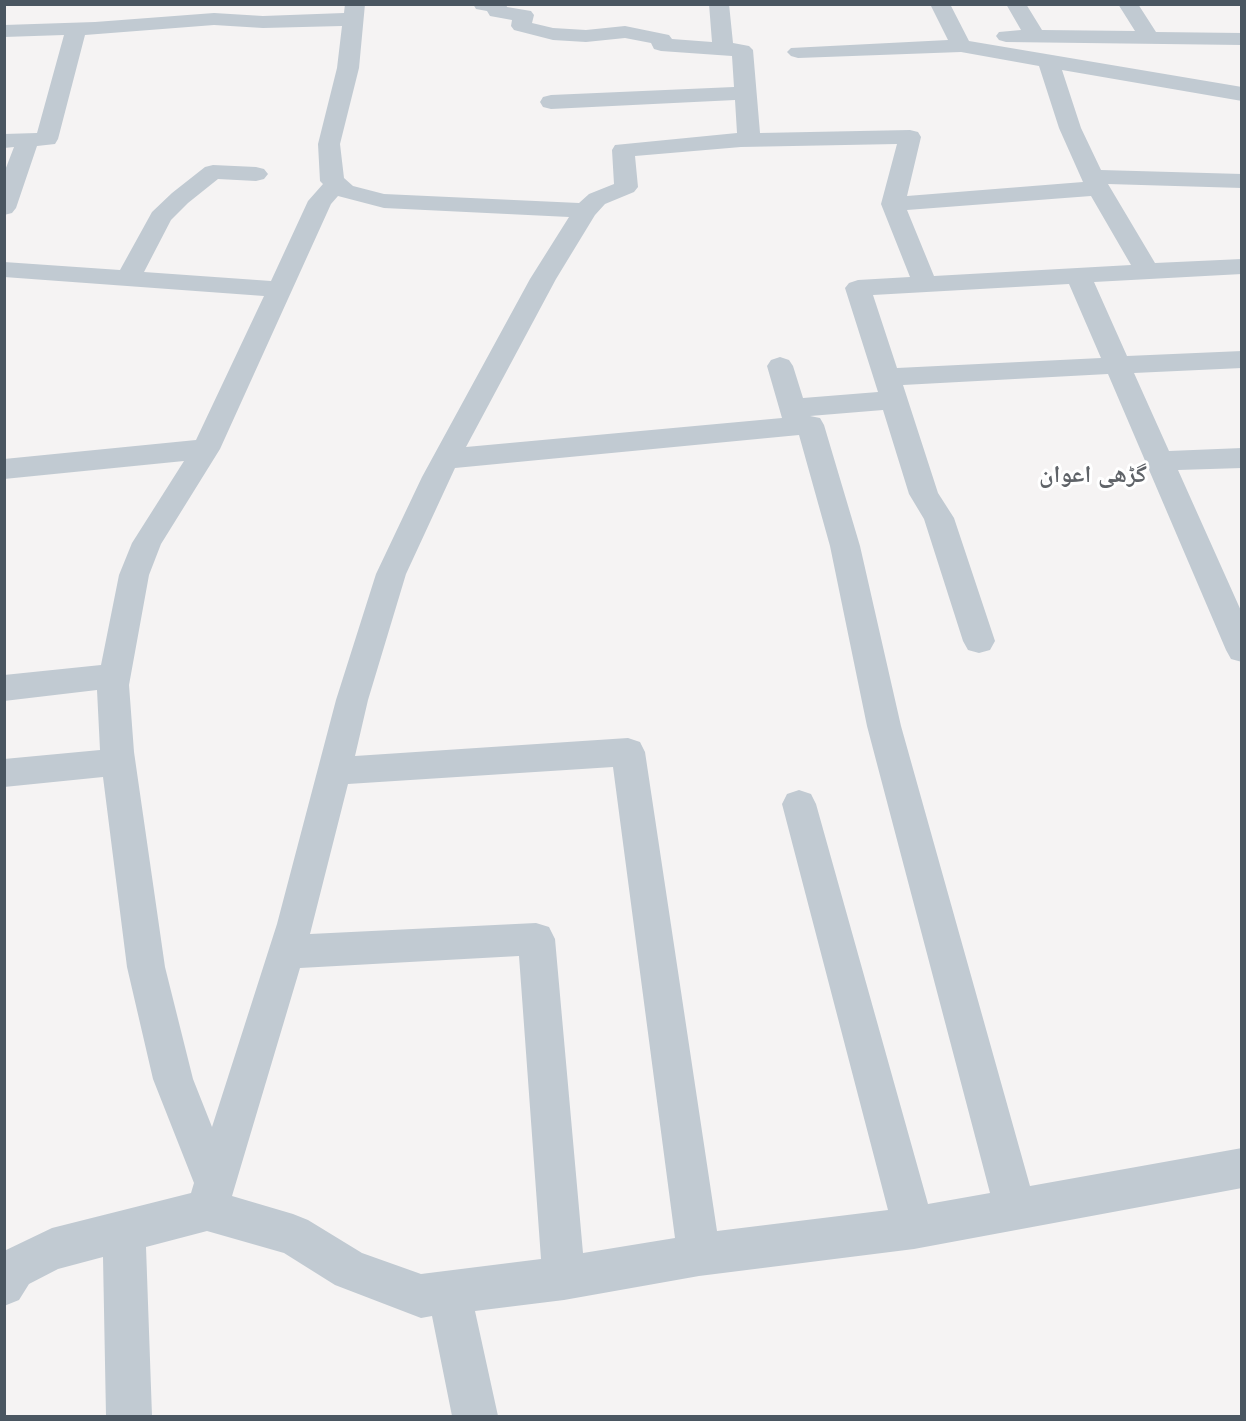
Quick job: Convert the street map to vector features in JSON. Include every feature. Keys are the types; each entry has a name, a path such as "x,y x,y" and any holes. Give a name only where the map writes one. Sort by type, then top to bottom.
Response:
{"street":[{"path":"719,4 723,47"},
{"path":"940,4 957,38 1048,60 1242,94"},
{"path":"1016,4 1036,37"},
{"path":"1128,4 1150,38"},
{"path":"483,5 497,6 497,12 524,15 521,26 553,34 586,36 625,32 662,39 661,45 723,47 742,50 749,140"},
{"path":"4,32 214,19 263,22 354,12 348,68 329,144 332,181 345,191 384,201 585,211"},
{"path":"4,141 47,139 77,27"},
{"path":"798,52 957,38 987,29 995,36 1242,39"},
{"path":"1048,60 1070,128 1094,183 1147,270"},
{"path":"551,102 746,93"},
{"path":"211,1196 286,952 352,700 392,574 446,459 543,279 585,211 597,200 626,187 623,150 749,140 910,137 893,204 925,284"},
{"path":"4,208 28,140"},
{"path":"129,278 161,217 180,198 213,172 256,174"},
{"path":"893,204 1094,183 1242,181"},
{"path":"211,1196 173,1079 146,967 119,762 115,676 134,575 147,543 206,449 320,201 336,184"},
{"path":"980,641 939,518 924,494 858,288 1242,266"},
{"path":"4,269 279,289"},
{"path":"1078,275 1242,650"},
{"path":"446,459 796,417 890,388 1117,364 1242,359"},
{"path":"780,366 796,417 810,425 845,546 884,726 1015,1209"},
{"path":"4,469 206,449"},
{"path":"1161,461 1242,458"},
{"path":"4,688 115,676"},
{"path":"334,771 628,752 699,1255"},
{"path":"4,773 119,762"},
{"path":"799,804 914,1228"},
{"path":"286,952 536,939 564,1278"},
{"path":"8,1273 52,1249 124,1230 211,1196 293,1234 350,1270 421,1296 564,1278 699,1255 914,1228 1242,1168"},
{"path":"124,1230 129,1416"},
{"path":"448,1293 475,1416"}],"district":[{"name":"گڑھی اعوان","path":"1093,475"}]}
